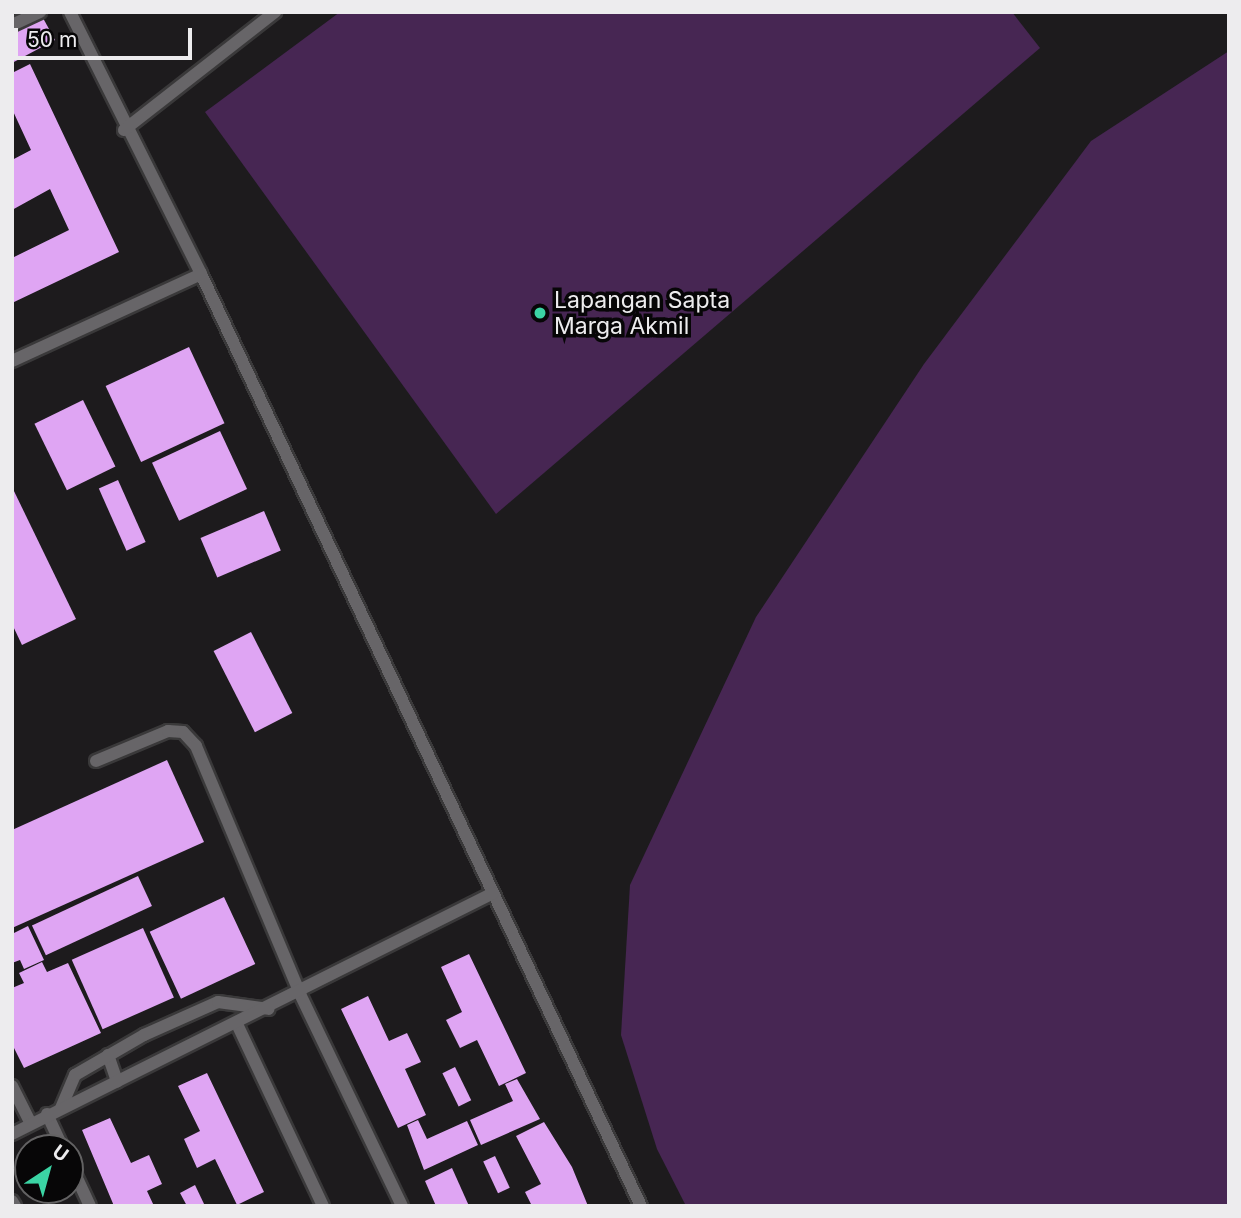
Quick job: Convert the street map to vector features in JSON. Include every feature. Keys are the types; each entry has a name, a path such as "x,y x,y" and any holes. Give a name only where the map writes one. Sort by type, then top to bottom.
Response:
{"lane":[{"path":"12,25 40,12"},
{"path":"70,12 124,130 201,274 640,1206"},
{"path":"124,130 275,12"},
{"path":"12,361 201,274"},
{"path":"96,761 168,730 189,737 300,994 402,1206"},
{"path":"12,1134 47,1114 300,994 493,893"},
{"path":"61,1108 75,1075 108,1055 218,1002 269,1009"},
{"path":"237,1024 323,1206"},
{"path":"108,1055 117,1081"},
{"path":"12,1086 31,1124"},
{"path":"47,1114 56,1134"},
{"path":"12,1200 15,1206"}],"shaded area":[{"name":"Lapangan Sapta Marga Akmil","path":"340,12 1012,12 1040,48 496,514 205,112"},
{"path":"1229,51 1229,1206 686,1206 657,1149 621,1035 630,885 756,617 924,364 1091,141"}],"building":[{"path":"43,18 55,40 12,63 12,34"},
{"path":"30,64 119,252 12,303 12,258 69,230 50,189 12,210 12,160 31,150 12,109 12,73"},
{"path":"189,347 224,423 141,462 106,386"},
{"path":"83,400 115,467 67,490 34,424"},
{"path":"220,431 247,489 179,521 152,463"},
{"path":"118,480 146,542 126,551 99,489"},
{"path":"12,487 76,619 22,645 12,624"},
{"path":"264,511 281,551 217,578 200,538"},
{"path":"251,632 292,713 255,732 214,651"},
{"path":"167,760 204,842 12,928 12,830"},
{"path":"138,876 152,906 46,955 32,925"},
{"path":"224,897 255,964 181,999 150,932"},
{"path":"28,926 44,960 24,969 20,960 12,963 12,934"},
{"path":"143,928 174,997 103,1029 72,960"},
{"path":"469,954 526,1073 499,1086 477,1040 460,1048 446,1020 462,1012 441,967"},
{"path":"42,962 47,972 68,963 101,1033 24,1068 12,1044 12,988 24,983 19,973"},
{"path":"368,996 389,1041 407,1033 421,1062 405,1069 426,1115 398,1128 341,1009"},
{"path":"455,1067 471,1100 459,1106 442,1073"},
{"path":"207,1073 264,1192 237,1205 215,1159 197,1168 184,1139 200,1131 178,1086"},
{"path":"517,1079 540,1119 481,1145 470,1120 513,1101 505,1084"},
{"path":"110,1118 131,1163 149,1155 162,1184 147,1191 154,1206 114,1206 82,1130"},
{"path":"418,1120 427,1139 467,1121 478,1145 424,1170 407,1125"},
{"path":"544,1122 572,1167 588,1206 532,1206 525,1192 541,1184 516,1136"},
{"path":"495,1156 510,1188 498,1193 483,1161"},
{"path":"452,1168 469,1206 436,1206 425,1181"},
{"path":"195,1185 205,1206 187,1206 180,1193"}],"place":[{"name":"Lapangan Sapta Marga Akmil","path":"540,313"}]}
